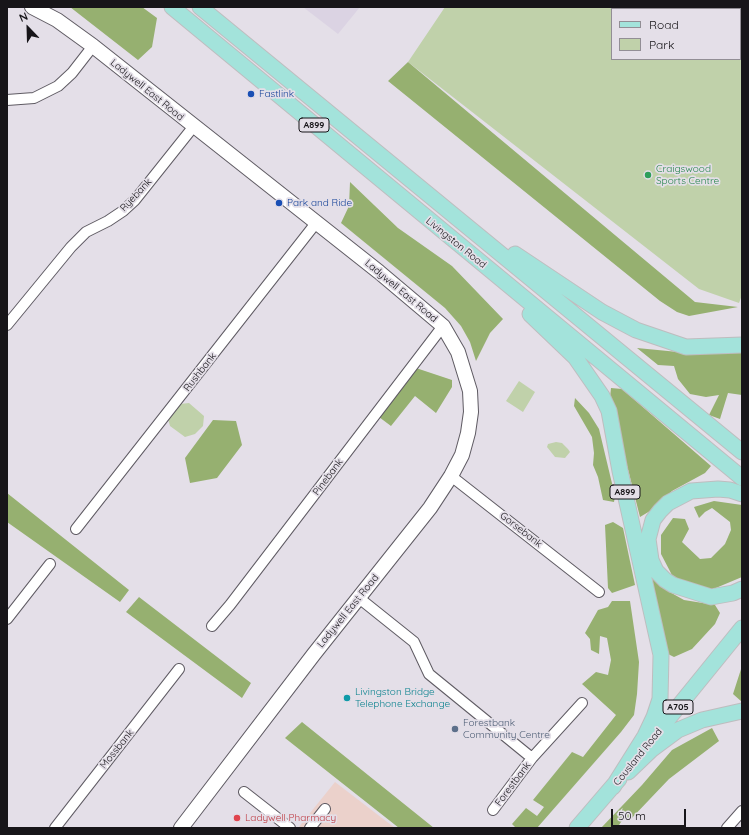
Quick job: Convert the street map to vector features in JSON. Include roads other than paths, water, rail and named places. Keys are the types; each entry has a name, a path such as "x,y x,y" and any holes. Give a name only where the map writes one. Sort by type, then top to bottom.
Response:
{"main road":[{"name":"Livingston Road","path":"172,7 742,478"},
{"name":"Livingston Road","path":"200,7 742,452"},
{"name":"A899","path":"452,214 501,244 602,312 636,330 686,347 742,345"},
{"name":"A899","path":"456,243 575,357 602,396 609,412 620,472 661,655 660,699 654,717 613,787"},
{"path":"742,494 724,490 704,489 691,491 668,503 660,511 653,520 648,539 651,560 656,571 665,580 673,585 711,597 733,593 742,589"},
{"name":"Cousland Road","path":"577,828 613,787 742,628"},
{"path":"613,787 651,750 678,730 702,720 742,711"}],"street":[{"name":"Ladywell East Road","path":"32,7 57,20 93,46 379,272 443,326 458,352 472,401 468,433 462,455 451,476 430,508 180,828"},
{"path":"7,100 34,98 52,89 72,73 93,46"},
{"name":"Ryebank","path":"7,325 71,247 86,232 108,221 135,200 194,126"},
{"name":"Rushbank","path":"76,529 78,517 316,223"},
{"name":"Pinebank","path":"212,626 443,326"},
{"name":"Gorsebank","path":"451,476 592,581 599,592"},
{"path":"7,619 50,564"},
{"name":"Forestbank","path":"359,598 414,642 429,674 532,758"},
{"name":"Mossbank","path":"55,828 179,669"},
{"name":"Forestbank","path":"493,810 532,758 582,703"},
{"path":"244,792 290,828"},
{"path":"310,828 325,809"},
{"path":"728,828 742,811"}],"place":[{"name":"Fastlink","path":"251,94"},
{"name":"Craigswood Sports Centre","path":"648,175"},
{"name":"Park and Ride","path":"279,203"},
{"name":"Livingston Bridge Telephone Exchange","path":"347,698"},
{"name":"Forestbank Community Centre","path":"455,729"},
{"name":"Ladywell Pharmacy","path":"237,818"}]}
